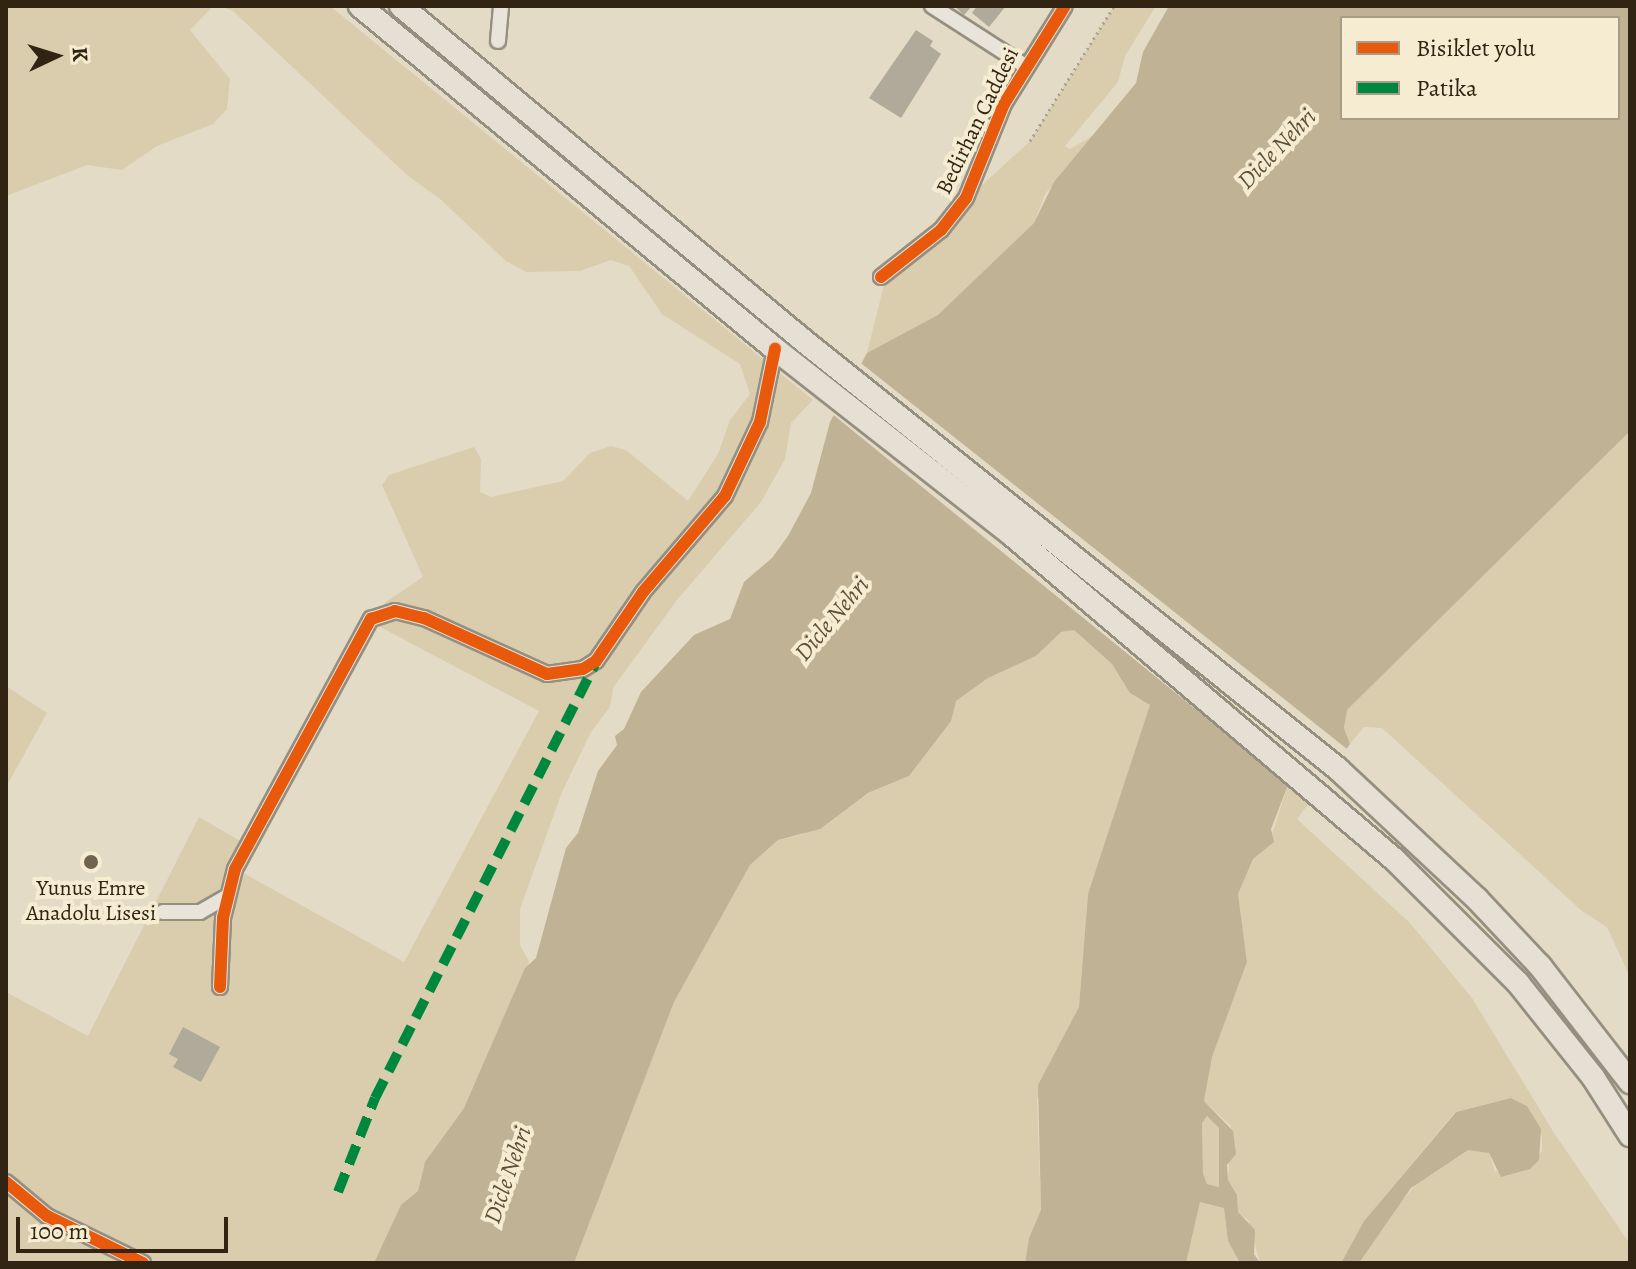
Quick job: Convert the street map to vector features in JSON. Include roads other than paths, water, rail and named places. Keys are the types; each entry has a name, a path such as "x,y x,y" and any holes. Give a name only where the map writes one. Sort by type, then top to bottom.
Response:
{"highway":[{"path":"360,6 783,356 1012,535 1320,795 1450,912 1518,983 1593,1077 1630,1135"},
{"path":"401,6 804,341 1338,769 1477,899 1540,966 1630,1082"}],"street":[{"path":"498,41 501,6"},
{"path":"932,6 1025,66"},
{"name":"Bedirhan Caddesi","path":"881,277 941,230 966,198 1025,66 1065,6"},
{"path":"220,987 226,897 243,853 371,619 395,611 424,618 547,674 583,669 596,661 643,592 725,496 760,422 783,356"},
{"path":"163,912 200,912 226,897"},
{"path":"6,1182 47,1216 143,1263"}],"water":[{"name":"Dicle Nehri","path":"1169,6 1630,6 1630,431 1347,710 1344,728 1350,744 1310,802 1288,785 1271,829 1274,842 1253,859 1238,894 1247,962 1212,1057 1204,1101 1233,1131 1236,1154 1227,1165 1228,1180 1237,1195 1238,1212 1255,1230 1254,1254 1260,1263 1240,1263 1228,1241 1224,1208 1200,1202 1186,1263 1025,1263 1029,1238 1041,1210 1038,1085 1079,1007 1088,894 1150,705 1130,693 1112,664 1074,630 1061,632 1036,656 988,678 956,701 951,721 909,776 868,793 820,829 778,840 750,865 674,1002 574,1263 374,1263 401,1205 418,1191 425,1162 464,1108 525,968 536,958 566,848 578,833 598,771 617,745 615,736 624,729 641,692 694,635 730,619 744,582 772,558 788,536 811,493 830,422 867,353 938,315 1034,223 1054,182 1136,83 1143,52","holes":["1207,1116 1219,1128 1219,1187 1207,1184 1203,1173 1202,1123"]},
{"path":"1511,1098 1527,1106 1541,1129 1539,1160 1530,1169 1501,1177 1489,1153 1468,1150 1411,1188 1359,1263 1341,1263 1364,1221 1456,1112"}],"place":[{"name":"Yunus Emre Anadolu Lisesi","path":"91,862"}]}
